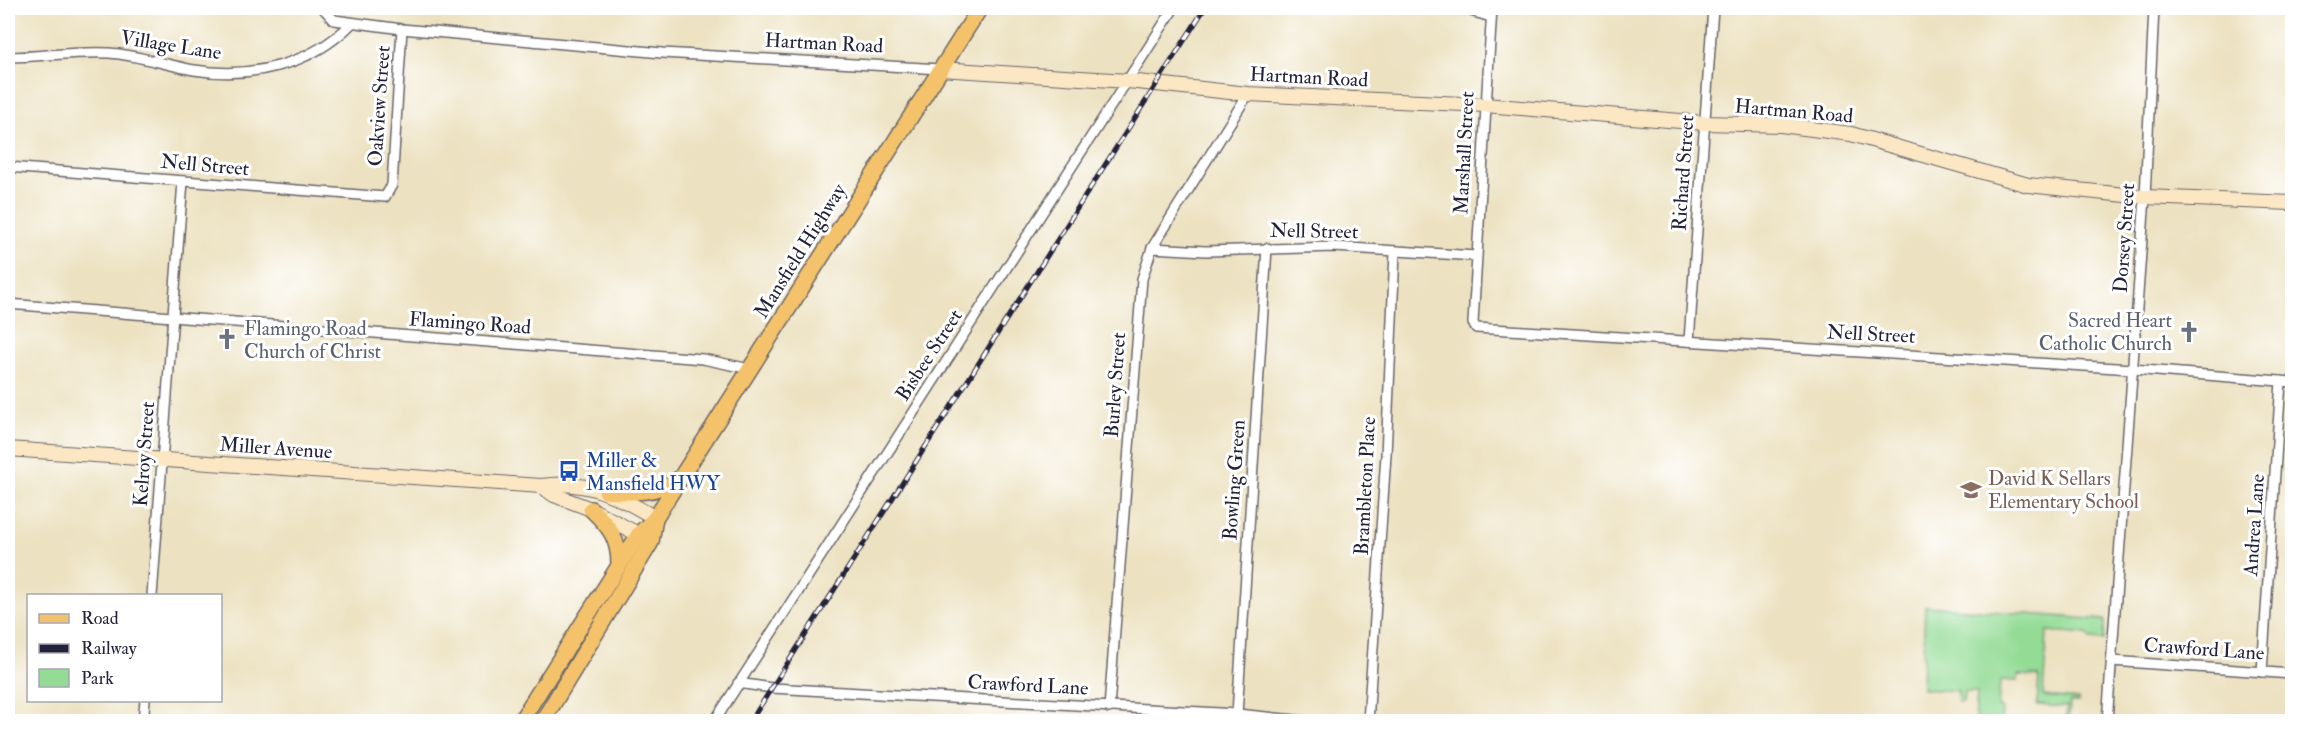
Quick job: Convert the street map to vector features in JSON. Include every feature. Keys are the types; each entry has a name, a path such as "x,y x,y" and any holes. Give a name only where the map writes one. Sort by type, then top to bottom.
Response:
{"main road":[{"name":"Mansfield Highway","path":"542,722 655,518 980,8"},
{"path":"606,491 647,493 664,489 681,477"},
{"path":"591,509 610,526 617,538 620,565"},
{"name":"Mansfield Highway","path":"520,722 620,565 645,538"}],"street":[{"name":"Hartman Road","path":"323,8 334,20 351,24 662,53 1128,81 1248,94 1485,105 1705,123 1781,125 1851,134 1934,160 2028,185 2145,197 2292,203"},
{"name":"Bisbee Street","path":"714,722 1174,8"},
{"path":"1461,8 1491,12"},
{"name":"Richard Street","path":"1689,340 1713,8"},
{"name":"Dorsey Street","path":"2107,722 2145,197 2154,8"},
{"path":"2281,8 2292,8"},
{"name":"Marshall Street","path":"1474,300 1491,12"},
{"name":"Village Lane","path":"8,57 108,53 195,70 246,72 264,70 304,58 339,37 351,24"},
{"name":"Oakview Street","path":"392,185 402,29"},
{"name":"Burley Street","path":"1109,708 1142,279 1152,248 1248,94"},
{"name":"Nell Street","path":"8,167 374,198 385,196 392,185"},
{"name":"Kelroy Street","path":"152,594 171,316 183,181"},
{"name":"Nell Street","path":"1152,248 1206,251 1334,247 1476,256"},
{"name":"Bowling Green","path":"1237,714 1267,248"},
{"name":"Brambleton Place","path":"1368,722 1386,455 1395,252"},
{"name":"Nell Street","path":"1474,300 1473,323 1476,328 1485,330 1689,340 2132,369 2292,382"},
{"name":"Flamingo Road","path":"8,304 703,358 750,369"},
{"name":"Andrea Lane","path":"2262,672 2281,381"},
{"name":"Miller Avenue","path":"8,448 541,486 564,482 606,491 655,518"},
{"name":"Miller Avenue","path":"541,486 554,495 591,509 645,538"},
{"name":"Crawford Lane","path":"2112,661 2292,674"},
{"name":"Crawford Lane","path":"738,683 772,688 1237,714 1315,722"},
{"path":"143,722 145,702"}],"green space":[{"path":"1925,606 2105,620 2104,640 2091,639 2087,634 2047,631 2043,696 2078,699 2078,702 2070,702 2069,721 2066,721 2067,707 2037,705 2039,676 2018,675 2017,681 2000,680 1998,707 2002,708 2001,721 1975,721 1977,692 1964,692 1963,702 1958,702 1958,691 1922,689"}],"railway":[{"path":"750,722 1205,8"}],"place":[{"name":"Sacred Heart Catholic Church","path":"2189,332"},
{"name":"Flamingo Road Church of Christ","path":"227,339"},
{"name":"Miller & Mansfield HWY","path":"569,471"},
{"name":"David K Sellars Elementary School","path":"1971,490"}]}
